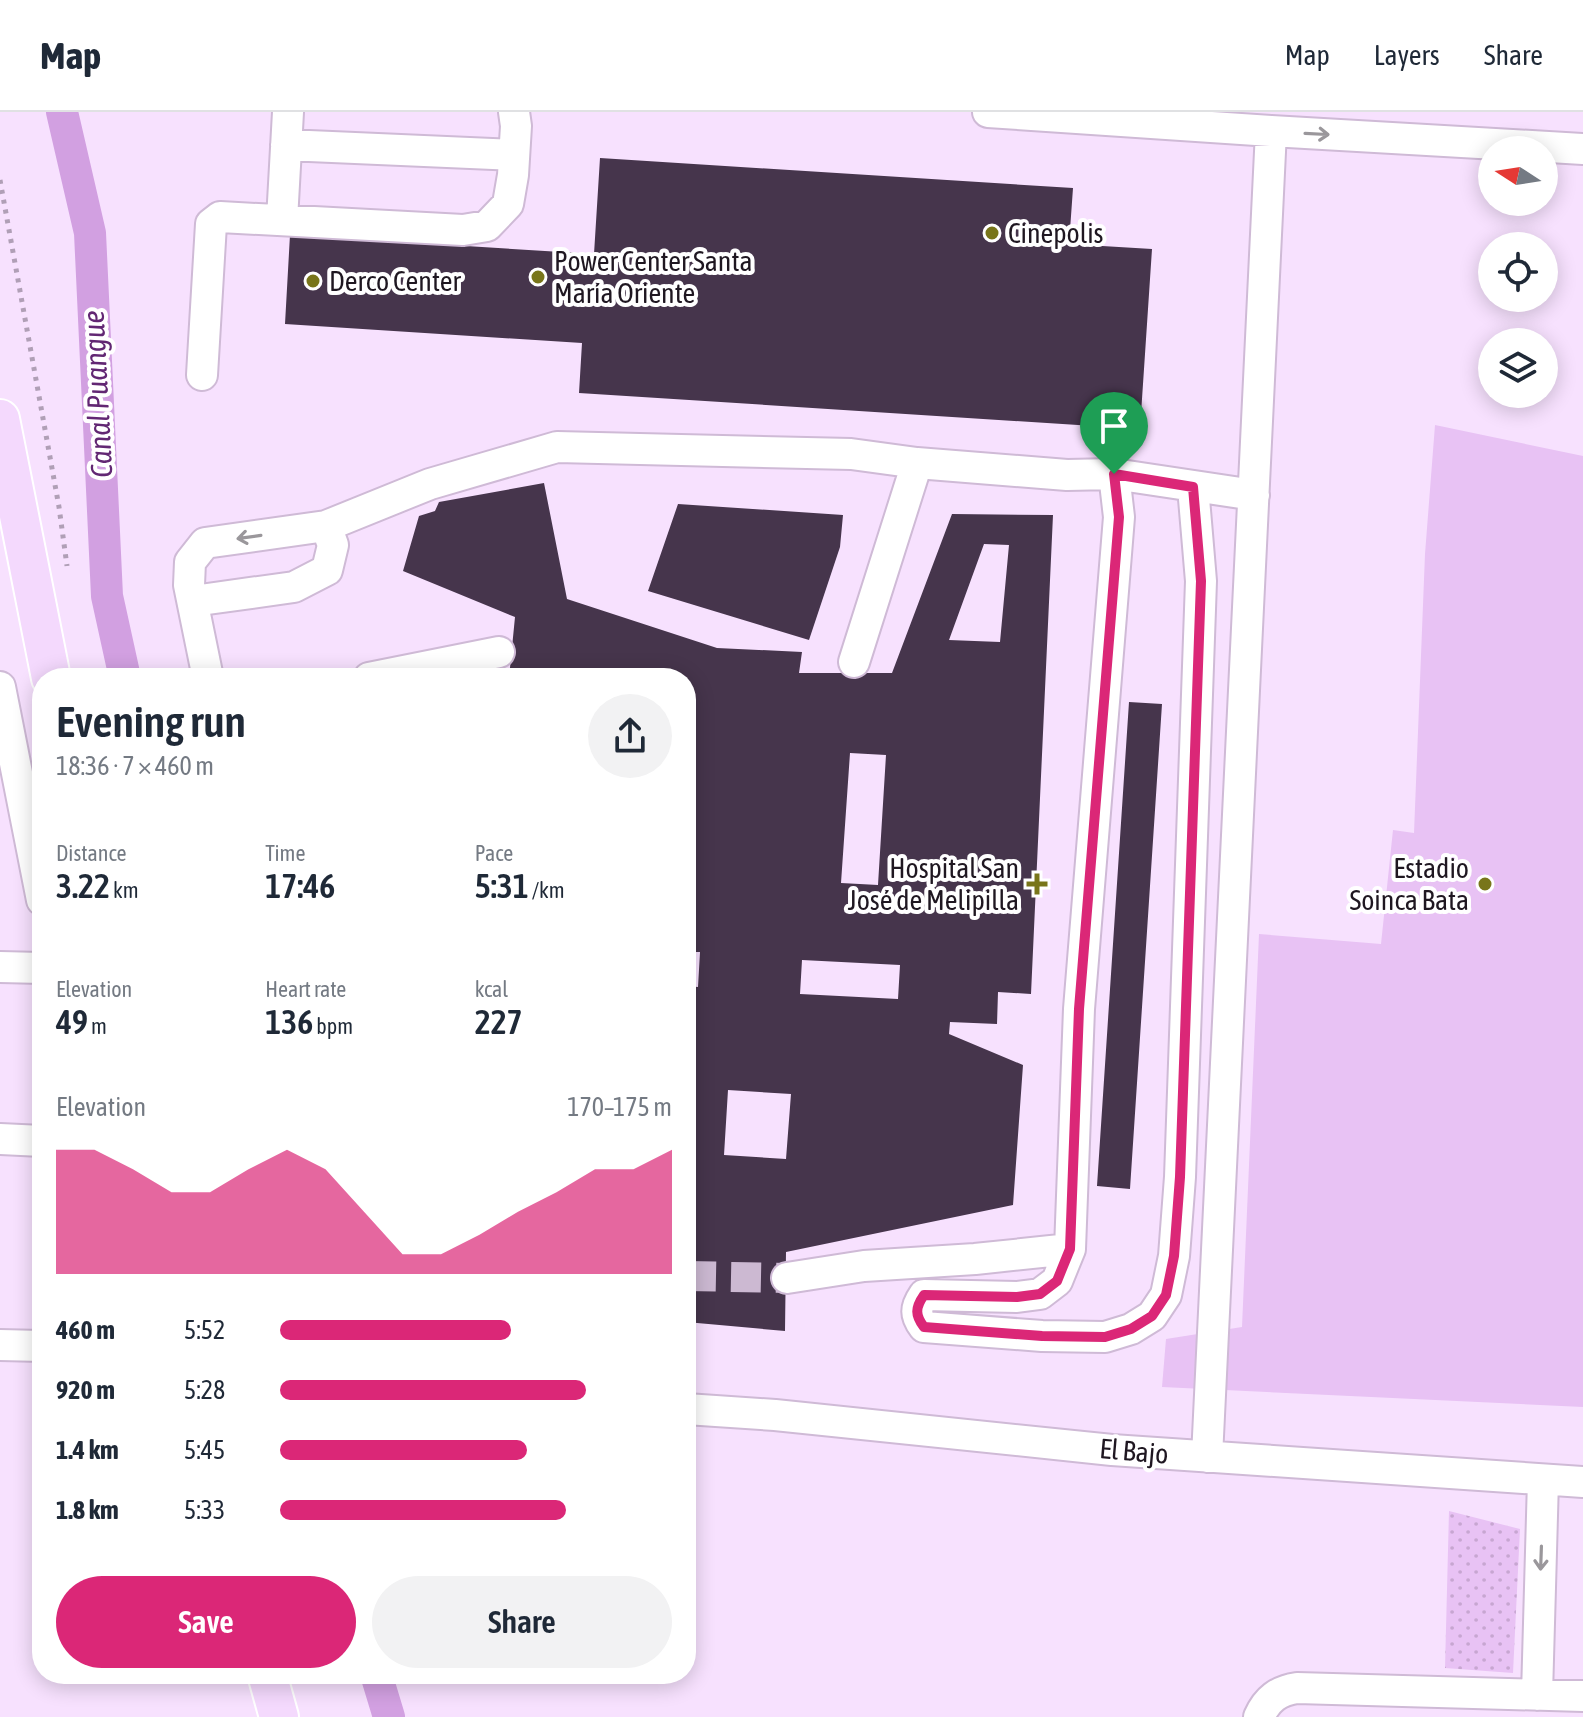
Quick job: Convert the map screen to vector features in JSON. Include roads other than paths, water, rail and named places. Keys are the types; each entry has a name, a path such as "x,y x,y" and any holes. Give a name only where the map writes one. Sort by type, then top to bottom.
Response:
{"main road":[{"path":"0,419 49,668"},
{"path":"270,1684 279,1717"}],"street":[{"path":"282,220 288,112"},
{"path":"202,375 211,224 220,217 463,230 487,226 508,204 513,175 514,112"},
{"path":"988,112 1230,120 1271,131 1583,149"},
{"path":"1207,1457 1271,131"},
{"path":"286,145 514,155"},
{"path":"206,668 189,585 190,562 205,543 326,526 430,484 557,447 851,454 917,463 1067,475 1114,474 1254,495"},
{"path":"854,662 917,463"},
{"path":"1114,474 1119,517 1079,1009 1070,1249 1057,1281 1040,1294 1017,1297 924,1295 917,1305 917,1317 924,1327 1042,1336 1105,1337 1131,1329 1152,1316 1166,1295 1174,1256 1180,1177 1201,581 1193,487"},
{"path":"193,601 294,587 327,570 333,545 326,526"},
{"path":"419,668 499,652"},
{"path":"0,687 12,809 32,870"},
{"path":"0,967 32,968"},
{"path":"0,1139 32,1141"},
{"path":"787,1278 864,1266 1070,1249"},
{"path":"0,1345 32,1346"},
{"name":"El Bajo","path":"696,1410 1112,1450 1583,1482"},
{"path":"1537,1695 1543,1480"},
{"path":"1265,1708 1278,1692 1297,1688 1440,1705 1537,1695 1583,1696"}],"waterway":[{"name":"Canal Puangue","path":"62,112 90,233 107,596 123,668"},
{"name":"Canal Puangue","path":"379,1684 389,1717"}],"tunnel":[{"path":"696,1276 787,1278"}],"place":[{"name":"Cinepolis","path":"992,233"},
{"name":"Power Center Santa María Oriente","path":"538,277"},
{"name":"Derco Center","path":"313,281"},
{"name":"Hospital San José de Melipilla","path":"1037,884"},
{"name":"Estadio Soinca Bata","path":"1485,884"}]}
